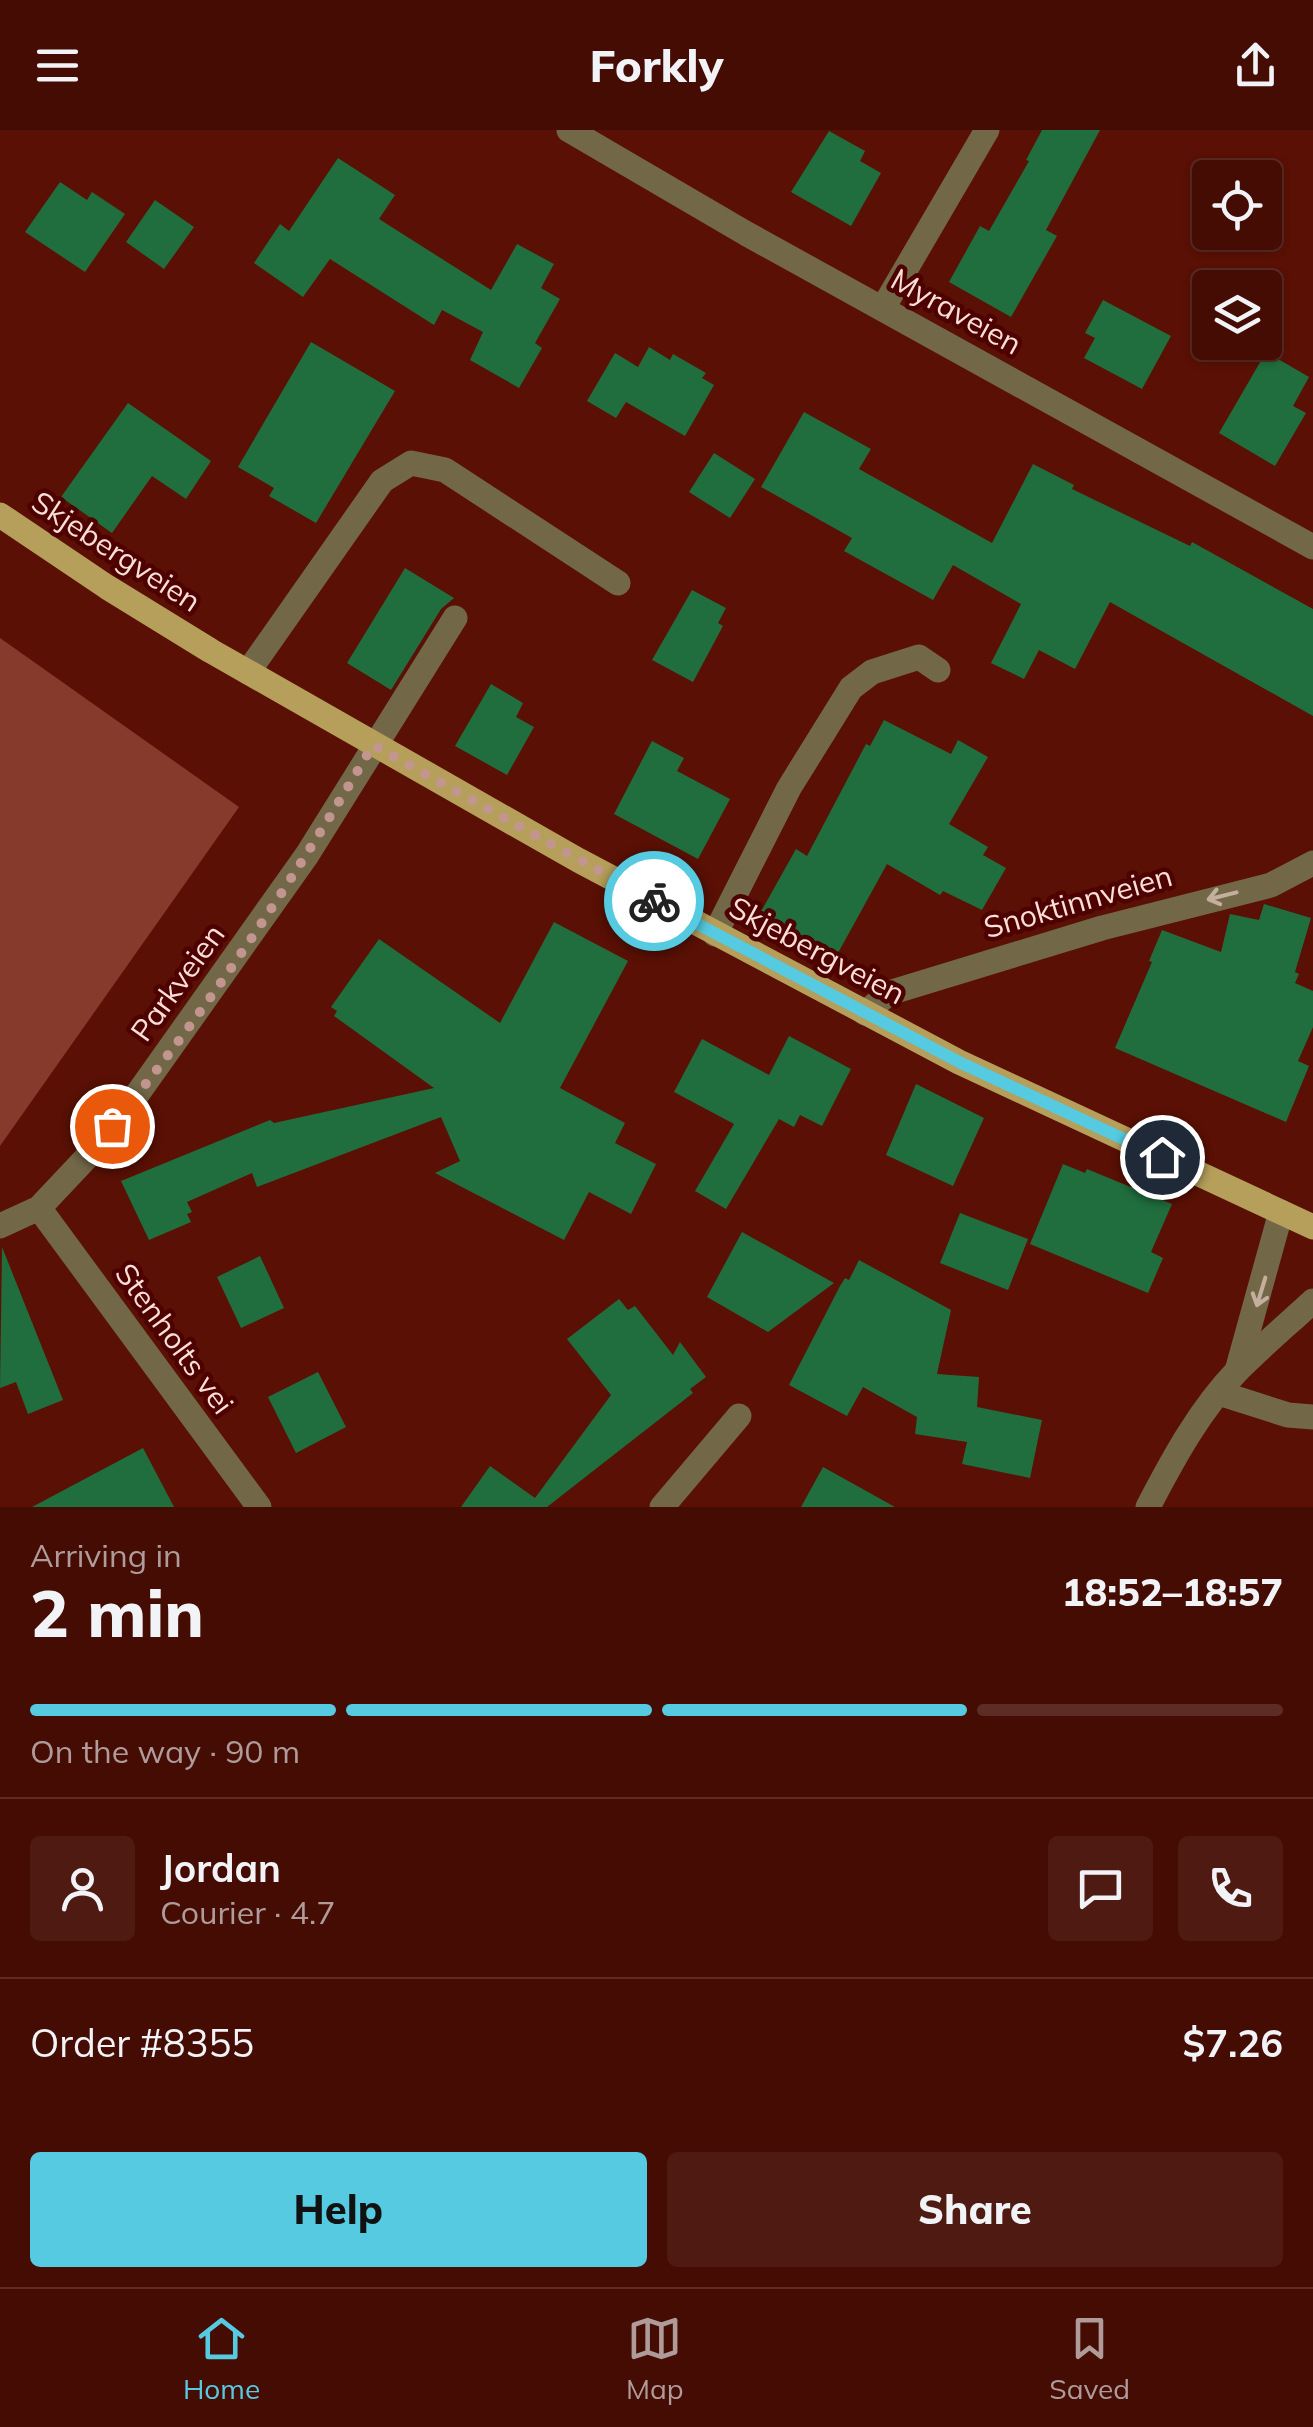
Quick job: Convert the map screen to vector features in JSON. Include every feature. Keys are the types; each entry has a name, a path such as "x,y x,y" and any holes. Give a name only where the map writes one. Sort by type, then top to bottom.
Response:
{"main road":[{"name":"Skjebergveien","path":"0,515 107,587 248,672 715,934 959,1062 1313,1228"}],"street":[{"name":"Myraveien","path":"569,130 747,234 1313,548"},
{"path":"884,308 987,130"},
{"path":"248,672 382,482 411,463 444,470 618,583"},
{"name":"Parkveien","path":"0,1226 39,1208 136,1096 307,855 455,618"},
{"path":"715,934 790,788 851,688 872,672 919,657 938,670"},
{"name":"Snoktinnveien","path":"865,1014 888,994 1084,933 1271,885 1313,862"},
{"name":"Stenholts vei","path":"39,1208 258,1507"},
{"path":"1237,1371 1281,1212"},
{"path":"1148,1507 1177,1452 1218,1393 1313,1301"},
{"path":"1218,1393 1288,1415 1313,1417"},
{"path":"662,1507 739,1416"}],"shaded area":[{"path":"0,638 239,807 0,1146"}],"building":[{"path":"1042,130 1100,130 1046,230 1057,236 1011,317 949,282 980,226 989,231"},
{"path":"829,131 865,151 860,161 881,173 851,226 791,192"},
{"path":"338,158 395,195 379,219 491,290 517,244 554,264 541,288 560,299 535,343 542,348 519,388 470,360 483,332 442,310 434,325 330,259 303,297 254,263 280,224 289,231"},
{"path":"60,182 87,200 92,192 125,214 85,272 25,232"},
{"path":"155,200 194,227 164,269 126,242"},
{"path":"1103,300 1171,336 1142,389 1084,358 1095,338 1085,333"},
{"path":"311,342 395,391 316,523 269,496 274,488 238,467"},
{"path":"649,347 670,360 673,354 706,373 702,378 714,385 685,436 626,402 616,418 587,401 615,353 638,367"},
{"path":"1261,360 1280,360 1309,377 1293,406 1306,413 1275,466 1219,433"},
{"path":"128,403 211,461 186,499 152,476 112,533 61,497"},
{"path":"804,412 871,449 859,469 992,543 1033,464 1074,485 1072,489 1190,546 1192,542 1313,609 1313,716 1110,602 1075,669 1039,650 1024,679 991,663 1021,604 953,565 933,600 844,551 852,538 761,487"},
{"path":"714,453 755,479 730,518 689,492"},
{"path":"405,568 454,598 441,609 391,690 347,663"},
{"path":"692,590 726,608 718,623 723,626 693,682 652,660"},
{"path":"491,684 523,703 516,717 534,727 507,775 455,746"},
{"path":"884,720 951,754 958,740 988,757 949,824 988,847 983,855 1006,868 982,910 943,891 940,895 887,864 838,953 818,941 816,946 759,915 796,849 807,856 866,744 870,746"},
{"path":"652,741 684,758 677,771 730,799 698,859 614,814"},
{"path":"1264,904 1311,918 1295,972 1299,974 1295,983 1313,991 1313,1027 1298,1061 1309,1066 1286,1122 1115,1048 1162,930 1221,952 1230,914 1259,920"},
{"path":"554,922 628,961 560,1088 625,1123 615,1143 656,1164 631,1214 589,1192 564,1240 435,1173 460,1161 441,1117 257,1187 252,1173 187,1202 191,1222 149,1240 121,1181 270,1120 274,1123 434,1088 334,1016 337,1011 331,1007 379,939 500,1023"},
{"path":"789,1036 851,1069 822,1126 800,1115 794,1127 779,1119 726,1209 695,1191 734,1124 674,1092 702,1039 769,1075"},
{"path":"916,1084 984,1118 953,1186 886,1155"},
{"path":"1063,1164 1085,1173 1087,1169 1172,1204 1151,1252 1163,1258 1148,1293 1030,1244"},
{"path":"960,1213 1028,1239 1008,1290 940,1263"},
{"path":"742,1232 834,1283 768,1332 707,1297"},
{"path":"2,1247 63,1400 28,1414 16,1382 0,1388"},
{"path":"260,1256 284,1308 241,1328 217,1277"},
{"path":"859,1260 951,1310 937,1374 979,1377 977,1407 1042,1420 1030,1478 962,1464 967,1442 915,1434 917,1417 863,1387 847,1416 789,1385 840,1286 845,1278 849,1280"},
{"path":"619,1299 628,1310 635,1306 673,1355 680,1342 706,1377 690,1389 693,1393 547,1507 461,1507 490,1466 535,1498 611,1395 567,1339"},
{"path":"318,1372 346,1427 296,1453 268,1397"},
{"path":"143,1448 174,1507 32,1507"},
{"path":"823,1467 895,1507 801,1507"}],"way so far":[{"path":"112,1126 254,933 307,855 373,745 654,901"}],"route":[{"path":"654,901 959,1062 1162,1157"}]}
